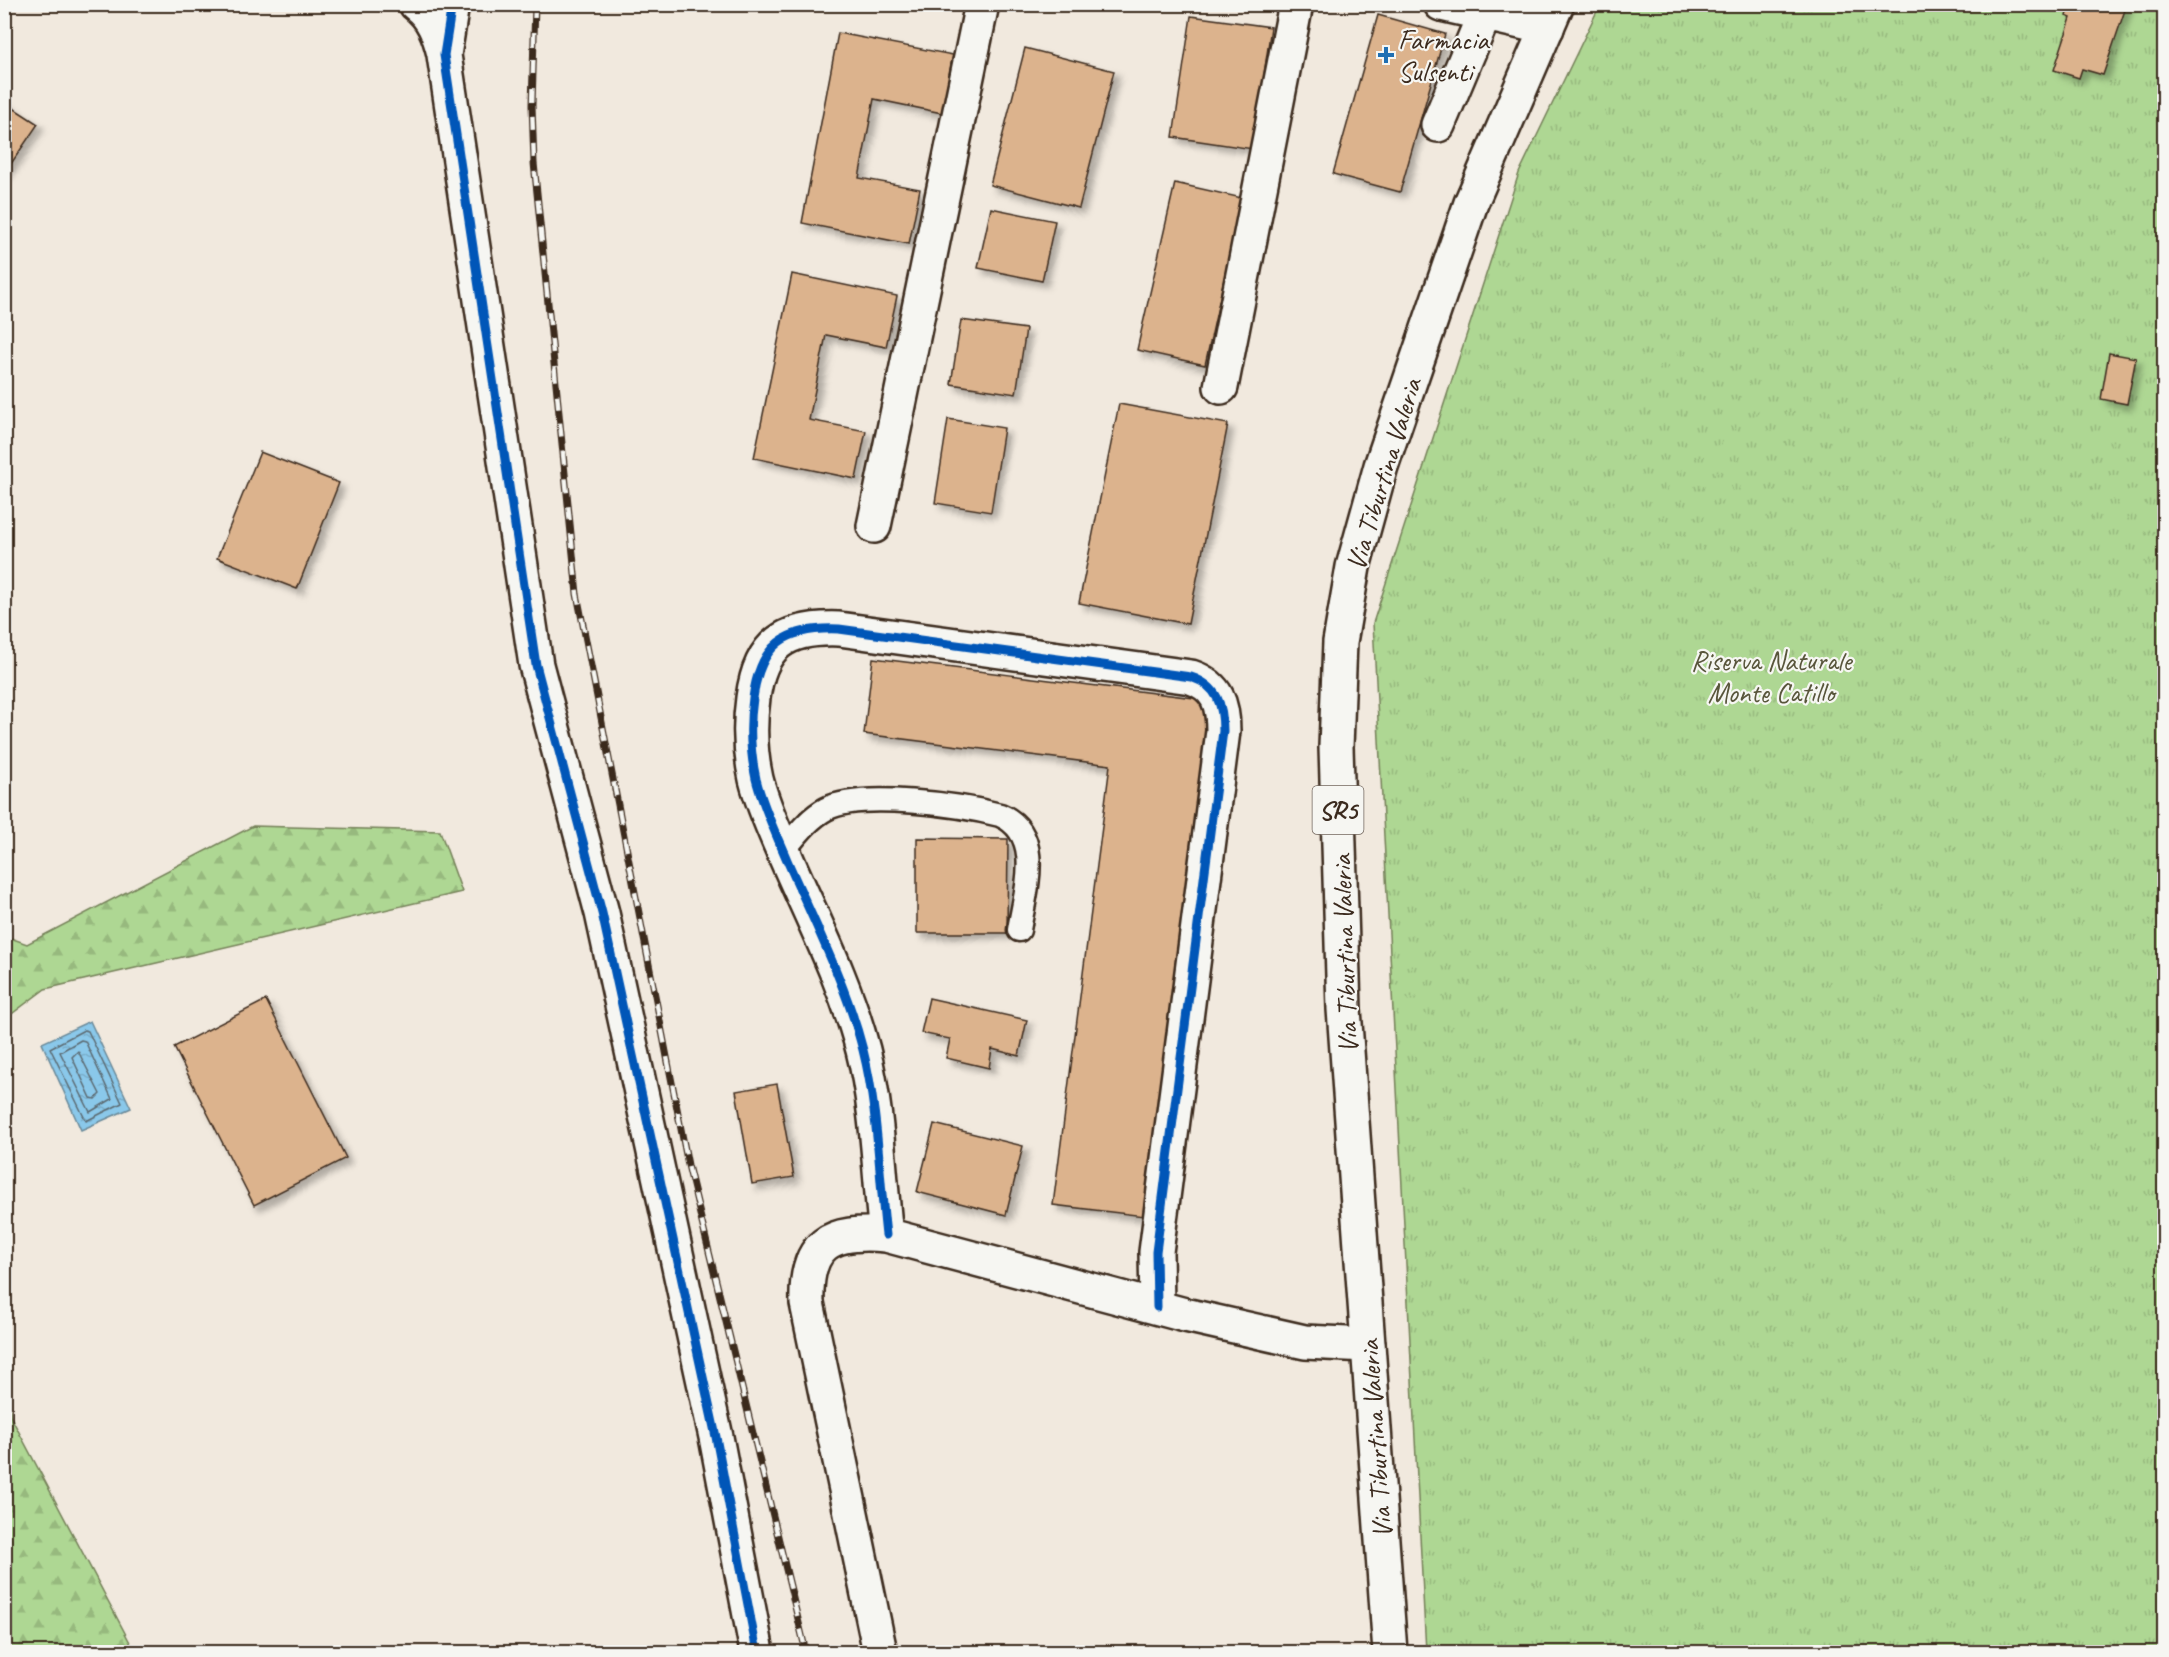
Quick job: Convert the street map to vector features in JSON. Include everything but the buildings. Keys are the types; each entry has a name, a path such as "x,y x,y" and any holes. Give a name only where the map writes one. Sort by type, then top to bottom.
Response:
{"street":[{"path":"416,4 430,18 440,38 444,55 536,665 602,913 716,1437 757,1653"},
{"path":"444,55 452,4"},
{"path":"874,526 982,4"},
{"path":"1221,387 1296,4"},
{"path":"1441,4 1485,13 1552,16"},
{"path":"1438,125 1485,13"},
{"name":"Via Tiburtina Valeria","path":"1390,1653 1344,1009 1336,747 1340,642 1356,558 1381,466 1471,203 1552,16"},
{"path":"886,1235 872,1104 863,1051 845,994 783,851 757,780 751,747 750,719 755,682 764,656 780,640 793,634 807,629 839,629 1179,676 1201,681 1217,694 1223,717 1156,1252 1157,1307"},
{"path":"880,1653 807,1303 808,1267 814,1253 823,1244 849,1234 886,1235 1157,1307 1305,1342 1368,1345"}],"lane":[{"path":"783,851 809,822 824,810 843,801 885,799 1000,815 1012,820 1020,828 1029,851 1019,930"}],"green space":[{"name":"Riserva Naturale Monte Catillo","path":"1600,5 2164,5 2164,1652 1426,1652 1373,623 1519,173"},
{"path":"253,826 440,831 462,892 45,989 5,1019 5,936 27,944"},
{"path":"5,1375 11,1417 135,1652 5,1652"}],"water":[{"path":"90,1021 131,1108 81,1130 42,1043"}],"railway":[{"path":"535,4 532,105 534,163 577,594 688,1165 806,1652"}],"cycle path":[{"path":"452,4 444,55 536,665 602,913 716,1437 757,1652"},
{"path":"886,1235 875,1118 868,1072 856,1025 839,977 770,820 756,779 751,749 751,719 756,679 762,664 778,642 790,636 804,631 839,629 1191,677 1213,691 1220,705 1223,731 1156,1252 1157,1307"}],"place":[{"name":"Farmacia Sulsenti","path":"1386,55"}]}
